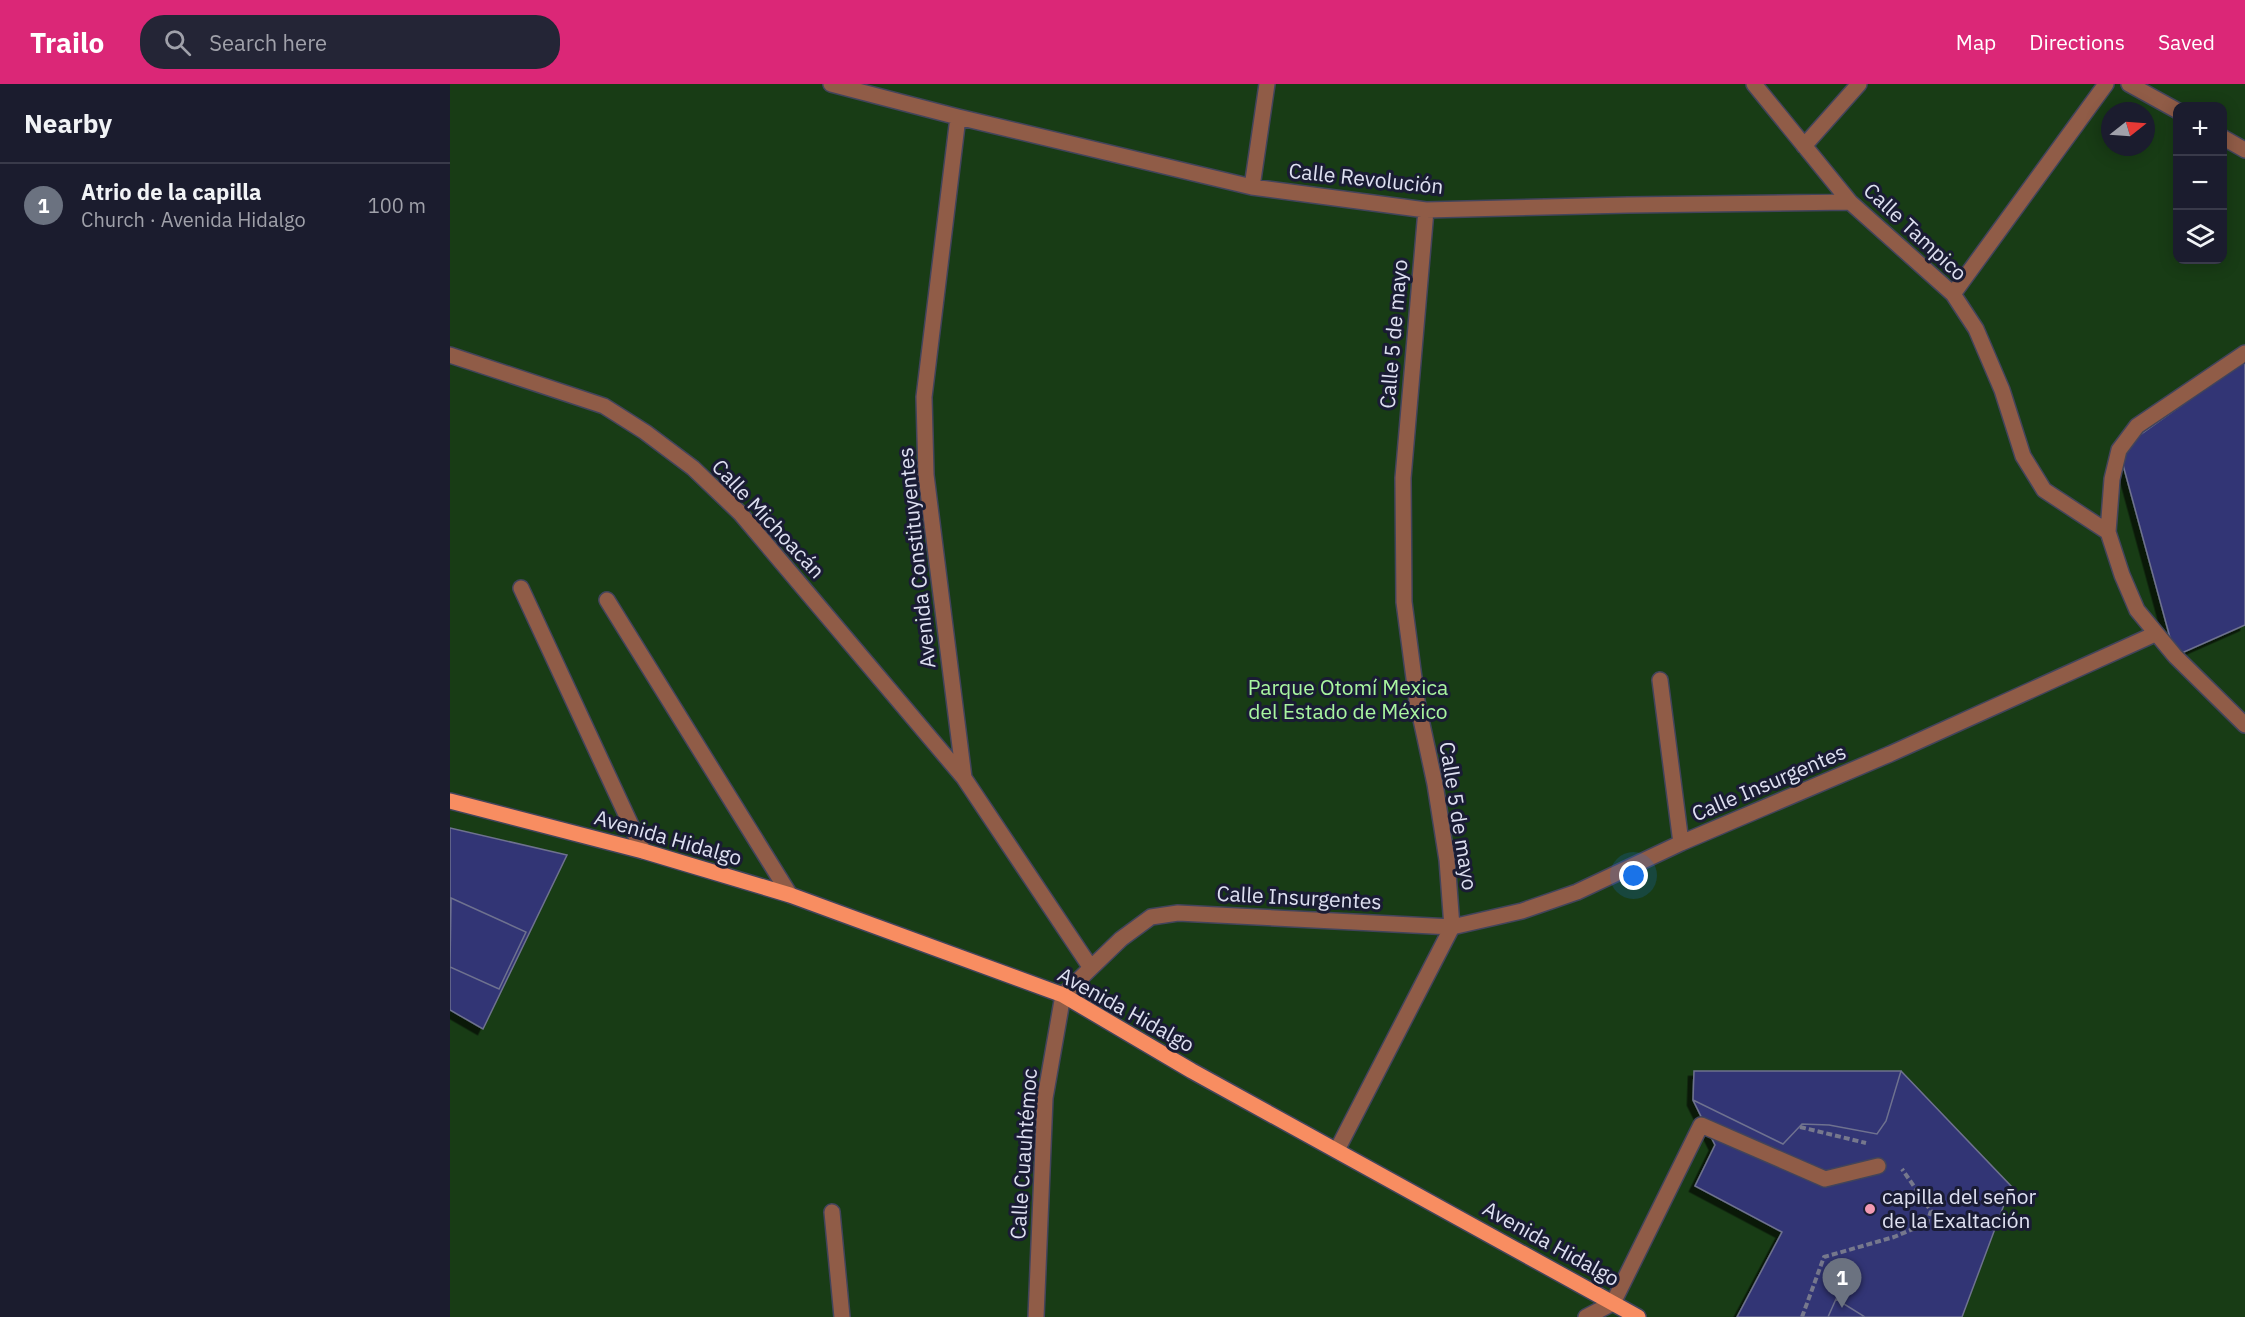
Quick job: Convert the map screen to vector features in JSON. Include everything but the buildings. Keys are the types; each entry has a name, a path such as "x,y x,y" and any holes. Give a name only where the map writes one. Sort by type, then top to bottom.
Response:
{"main road":[{"name":"Avenida Hidalgo","path":"450,801 643,851 790,895 1063,995 1192,1071 1638,1317"}],"street":[{"path":"831,84 848,86 958,117"},
{"path":"1252,187 1267,84"},
{"name":"Calle Tampico","path":"1754,84 1850,202 1953,294 1976,329 2002,390 2023,456 2044,490 2108,531"},
{"path":"1804,146 1860,84"},
{"path":"1953,294 2106,84"},
{"path":"2129,84 2173,108"},
{"name":"Calle Revolución","path":"958,117 1252,187 1426,210 1850,202"},
{"name":"Avenida Constituyentes","path":"958,117 924,397 926,475 964,778 1091,968"},
{"path":"2227,139 2245,150"},
{"name":"Calle 5 de mayo","path":"1426,210 1403,478 1404,602 1417,701 1435,784 1447,860 1452,927"},
{"path":"2245,353 2137,426 2119,450 2112,479 2108,531 2122,575 2137,610 2155,634 2245,726"},
{"name":"Calle Michoacán","path":"450,355 604,406 645,432 693,468 740,513 964,778"},
{"path":"520,588 643,851"},
{"path":"607,600 790,895"},
{"name":"Calle Insurgentes","path":"1063,995 1121,939 1151,917 1178,913 1452,927 1522,911 1577,892 1681,843 1890,754 2155,634"},
{"path":"1660,680 1681,843"},
{"path":"1337,1150 1452,927"},
{"name":"Calle Cuauhtémoc","path":"1036,1317 1045,1098 1063,995"},
{"path":"1586,1317 1613,1303 1701,1125 1825,1179 1878,1166"},
{"path":"832,1212 842,1317"}],"path":[{"path":"1800,1127 1873,1146"},
{"path":"1802,1317 1824,1257 1894,1237 1927,1223 1931,1211 1898,1162"}],"green space":[{"name":"Parque Otomí Mexica del Estado de México","path":"450,84 2245,84 2245,1317 450,1317"}],"place":[{"name":"capilla del señor de la Exaltación","path":"1870,1209"},
{"name":"Atrio de la capilla","path":"1842,1308"}]}
